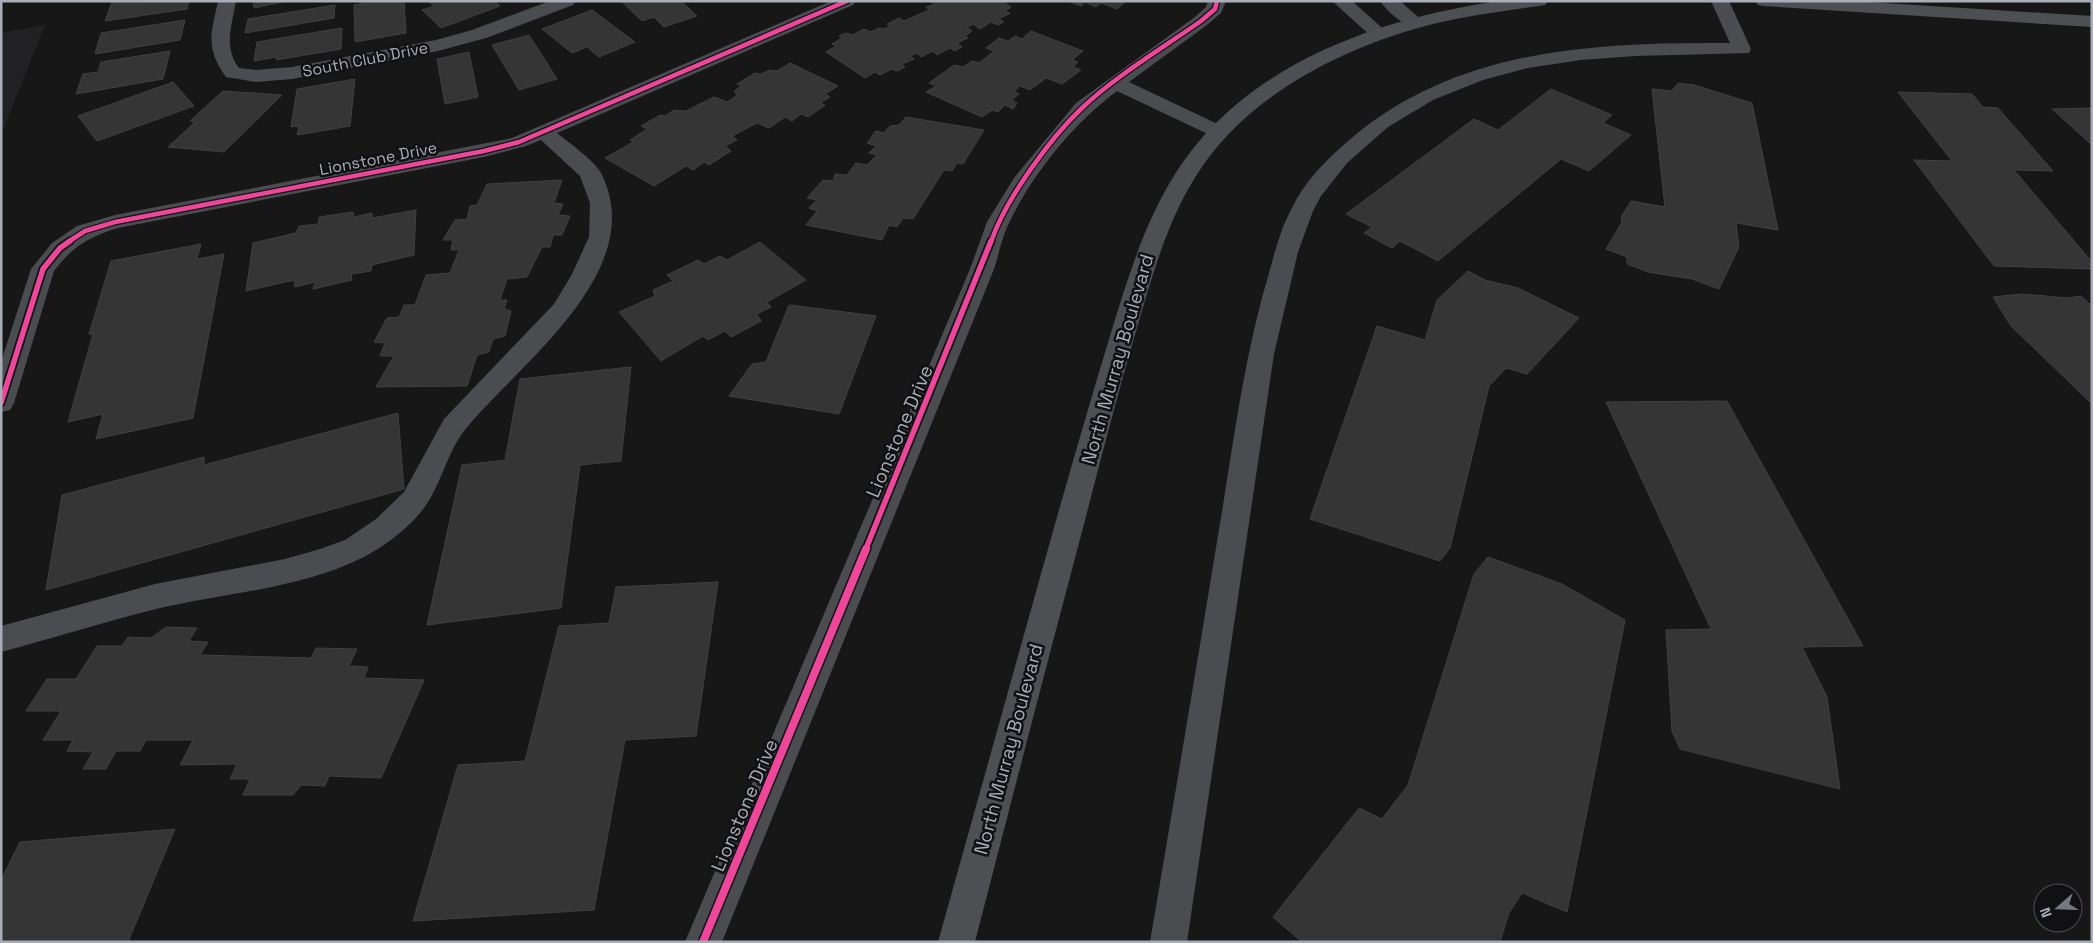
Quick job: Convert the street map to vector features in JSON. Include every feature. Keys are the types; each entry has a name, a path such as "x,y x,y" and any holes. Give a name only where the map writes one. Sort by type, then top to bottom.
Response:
{"main road":[{"name":"North Murray Boulevard","path":"956,942 1094,434 1153,235 1183,175 1219,132 1264,93 1310,65 1380,34 1416,23 1476,10 1539,1"},
{"path":"1764,1 2092,22"}],"street":[{"name":"South Club Drive","path":"228,1 219,49 224,63 233,73 256,76 292,73 438,45 479,34 567,1"},
{"name":"Lionstone Drive","path":"1,403 43,269 60,248 85,231 115,222 484,151 519,142 847,1"},
{"name":"Lionstone Drive","path":"703,942 982,269 998,222 1025,178 1083,107 1142,62 1201,21 1215,9 1217,1"},
{"path":"1341,1 1380,34"},
{"path":"1389,1 1416,23"},
{"path":"1168,942 1266,325 1298,217 1321,180 1357,141 1397,111 1443,87 1487,73 1598,52 1658,48 1742,49 1720,1"},
{"path":"1116,83 1219,132"},
{"path":"1,639 155,597 285,571 325,560 355,548 386,527 414,500 453,426 562,310 583,276 600,237 600,203 590,173 544,132"}],"shaded area":[{"path":"45,25 1,135 1,33"}],"building":[{"path":"189,1 187,9 105,21 112,2"},
{"path":"253,1 288,1 254,8"},
{"path":"373,1 404,1 406,33 355,42 354,5"},
{"path":"428,1 494,1 500,6 441,28 422,10 434,6"},
{"path":"621,1 681,1 697,16 664,27 654,17 642,21"},
{"path":"930,1 1002,1 1011,7 1005,11 1010,13 999,19 1004,22 998,25 991,22 980,29 973,24 967,28 972,31 965,36 968,38 957,43 962,47 955,51 950,48 937,55 933,51 921,57 917,53 910,56 914,59 902,64 905,67 897,71 892,69 880,75 875,72 865,78 826,52 836,46 832,44 842,38 839,36 846,33 852,35 864,29 870,32 879,28 884,29 891,26 887,24 899,18 904,21 929,10 926,7 935,4"},
{"path":"1068,1 1126,1 1117,9 1101,3 1096,7 1085,2 1081,6"},
{"path":"335,5 334,18 245,33 248,19"},
{"path":"592,10 635,42 599,57 587,47 572,53 542,29"},
{"path":"185,20 180,40 95,54 101,33"},
{"path":"342,28 341,49 276,60 276,57 254,61 257,42"},
{"path":"1031,31 1083,51 1072,60 1078,62 1073,67 1081,70 1062,84 1046,78 1030,90 1020,86 1014,91 1019,94 1012,100 1017,103 1013,109 1005,105 998,112 992,110 982,117 926,92 936,86 929,83 954,65 963,67 972,61 979,63 994,51 986,48 999,38 1008,41 1015,36 1022,39"},
{"path":"529,35 557,79 519,90 492,45"},
{"path":"170,51 163,79 76,94 83,74 98,72 101,62"},
{"path":"469,52 478,97 445,104 437,59"},
{"path":"790,63 838,86 825,94 830,97 820,103 825,105 808,117 801,114 792,121 785,117 769,128 757,123 732,136 737,140 725,146 731,151 709,165 704,162 693,170 686,166 654,186 605,158 633,142 630,140 647,129 641,126 660,115 665,116 674,110 686,111 714,97 728,102 737,95 734,91 742,86 737,84 755,73 761,74 770,70 777,71"},
{"path":"355,79 350,126 297,135 299,126 291,127 297,89"},
{"path":"173,82 194,106 97,141 78,116"},
{"path":"1678,83 1694,85 1752,103 1778,230 1736,223 1739,247 1719,289 1692,279 1648,272 1627,264 1627,257 1606,249 1622,222 1621,217 1631,201 1665,207 1652,89 1672,91"},
{"path":"1551,89 1612,115 1603,123 1631,135 1589,171 1561,159 1438,261 1400,241 1392,248 1364,233 1372,227 1346,214 1474,119 1498,130"},
{"path":"223,91 282,95 224,152 168,147 195,122 190,121"},
{"path":"1898,92 1972,94 1983,107 1998,108 2053,171 2014,170 2092,262 2092,269 1994,266 1914,160 1952,161"},
{"path":"2092,108 2092,145 2052,109"},
{"path":"906,117 984,130 963,164 957,163 952,171 944,170 913,219 903,218 897,227 889,225 882,240 806,225 817,211 809,208 817,200 807,198 823,180 833,181 835,174 847,175 856,163 867,165 877,155 869,153 876,146 867,143 876,131 884,133 890,126 899,125"},
{"path":"562,180 554,203 563,204 558,215 570,216 562,235 553,235 550,247 542,247 527,277 507,279 500,300 507,300 504,309 511,311 505,336 493,339 489,352 477,355 467,386 376,387 394,356 380,356 385,343 374,342 387,318 399,317 404,305 415,305 426,275 450,273 459,250 451,250 453,240 443,240 455,220 467,219 470,206 477,205 487,184"},
{"path":"416,210 414,255 372,265 371,271 351,274 352,280 313,289 315,282 295,287 294,280 246,291 253,243 296,233 299,226 318,224 319,217 353,212 354,217 372,213 372,218"},
{"path":"760,242 806,280 767,302 771,307 757,314 761,321 731,337 725,331 708,340 703,336 661,361 619,312 655,296 653,290 673,281 667,275 698,260 704,264 720,256 727,260"},
{"path":"201,244 197,259 224,254 193,418 96,439 103,414 68,422 93,334 89,334 111,261"},
{"path":"1468,271 1485,280 1518,288 1579,318 1527,374 1506,368 1489,386 1450,548 1440,561 1310,519 1377,326 1425,340 1437,300"},
{"path":"2022,294 2068,298 2081,296 2092,306 2092,404 2011,326 1993,297"},
{"path":"789,305 876,316 839,414 729,396 752,364 766,362"},
{"path":"631,367 621,461 580,465 561,608 427,625 462,465 505,460 520,379"},
{"path":"1727,401 1863,646 1802,647 1827,697 1840,789 1680,749 1672,731 1666,630 1711,629 1606,402"},
{"path":"398,413 404,489 46,590 62,495 204,457 204,465"},
{"path":"1488,557 1562,584 1625,620 1567,912 1522,893 1509,913 1500,942 1302,942 1273,917 1359,808 1382,819 1408,785 1474,574"},
{"path":"718,582 696,736 625,740 594,910 413,921 458,765 525,761 559,626 609,623 616,587"},
{"path":"166,627 197,628 189,641 208,642 200,655 311,658 316,648 357,649 349,666 368,667 364,678 424,680 381,778 329,776 325,786 301,785 293,795 243,795 250,779 230,779 237,764 180,765 193,740 146,740 140,751 116,751 106,769 83,769 93,752 67,751 73,740 43,740 61,711 26,711 47,679 76,679 97,646 122,646 128,637 151,638"},
{"path":"175,829 128,942 1,942 1,880 20,842"}],"cycle path":[{"path":"1,403 43,269 60,248 85,231 115,222 484,151 519,142 847,1"},
{"path":"703,942 982,269 998,222 1025,178 1083,107 1142,62 1201,21 1215,9 1217,1"}]}
